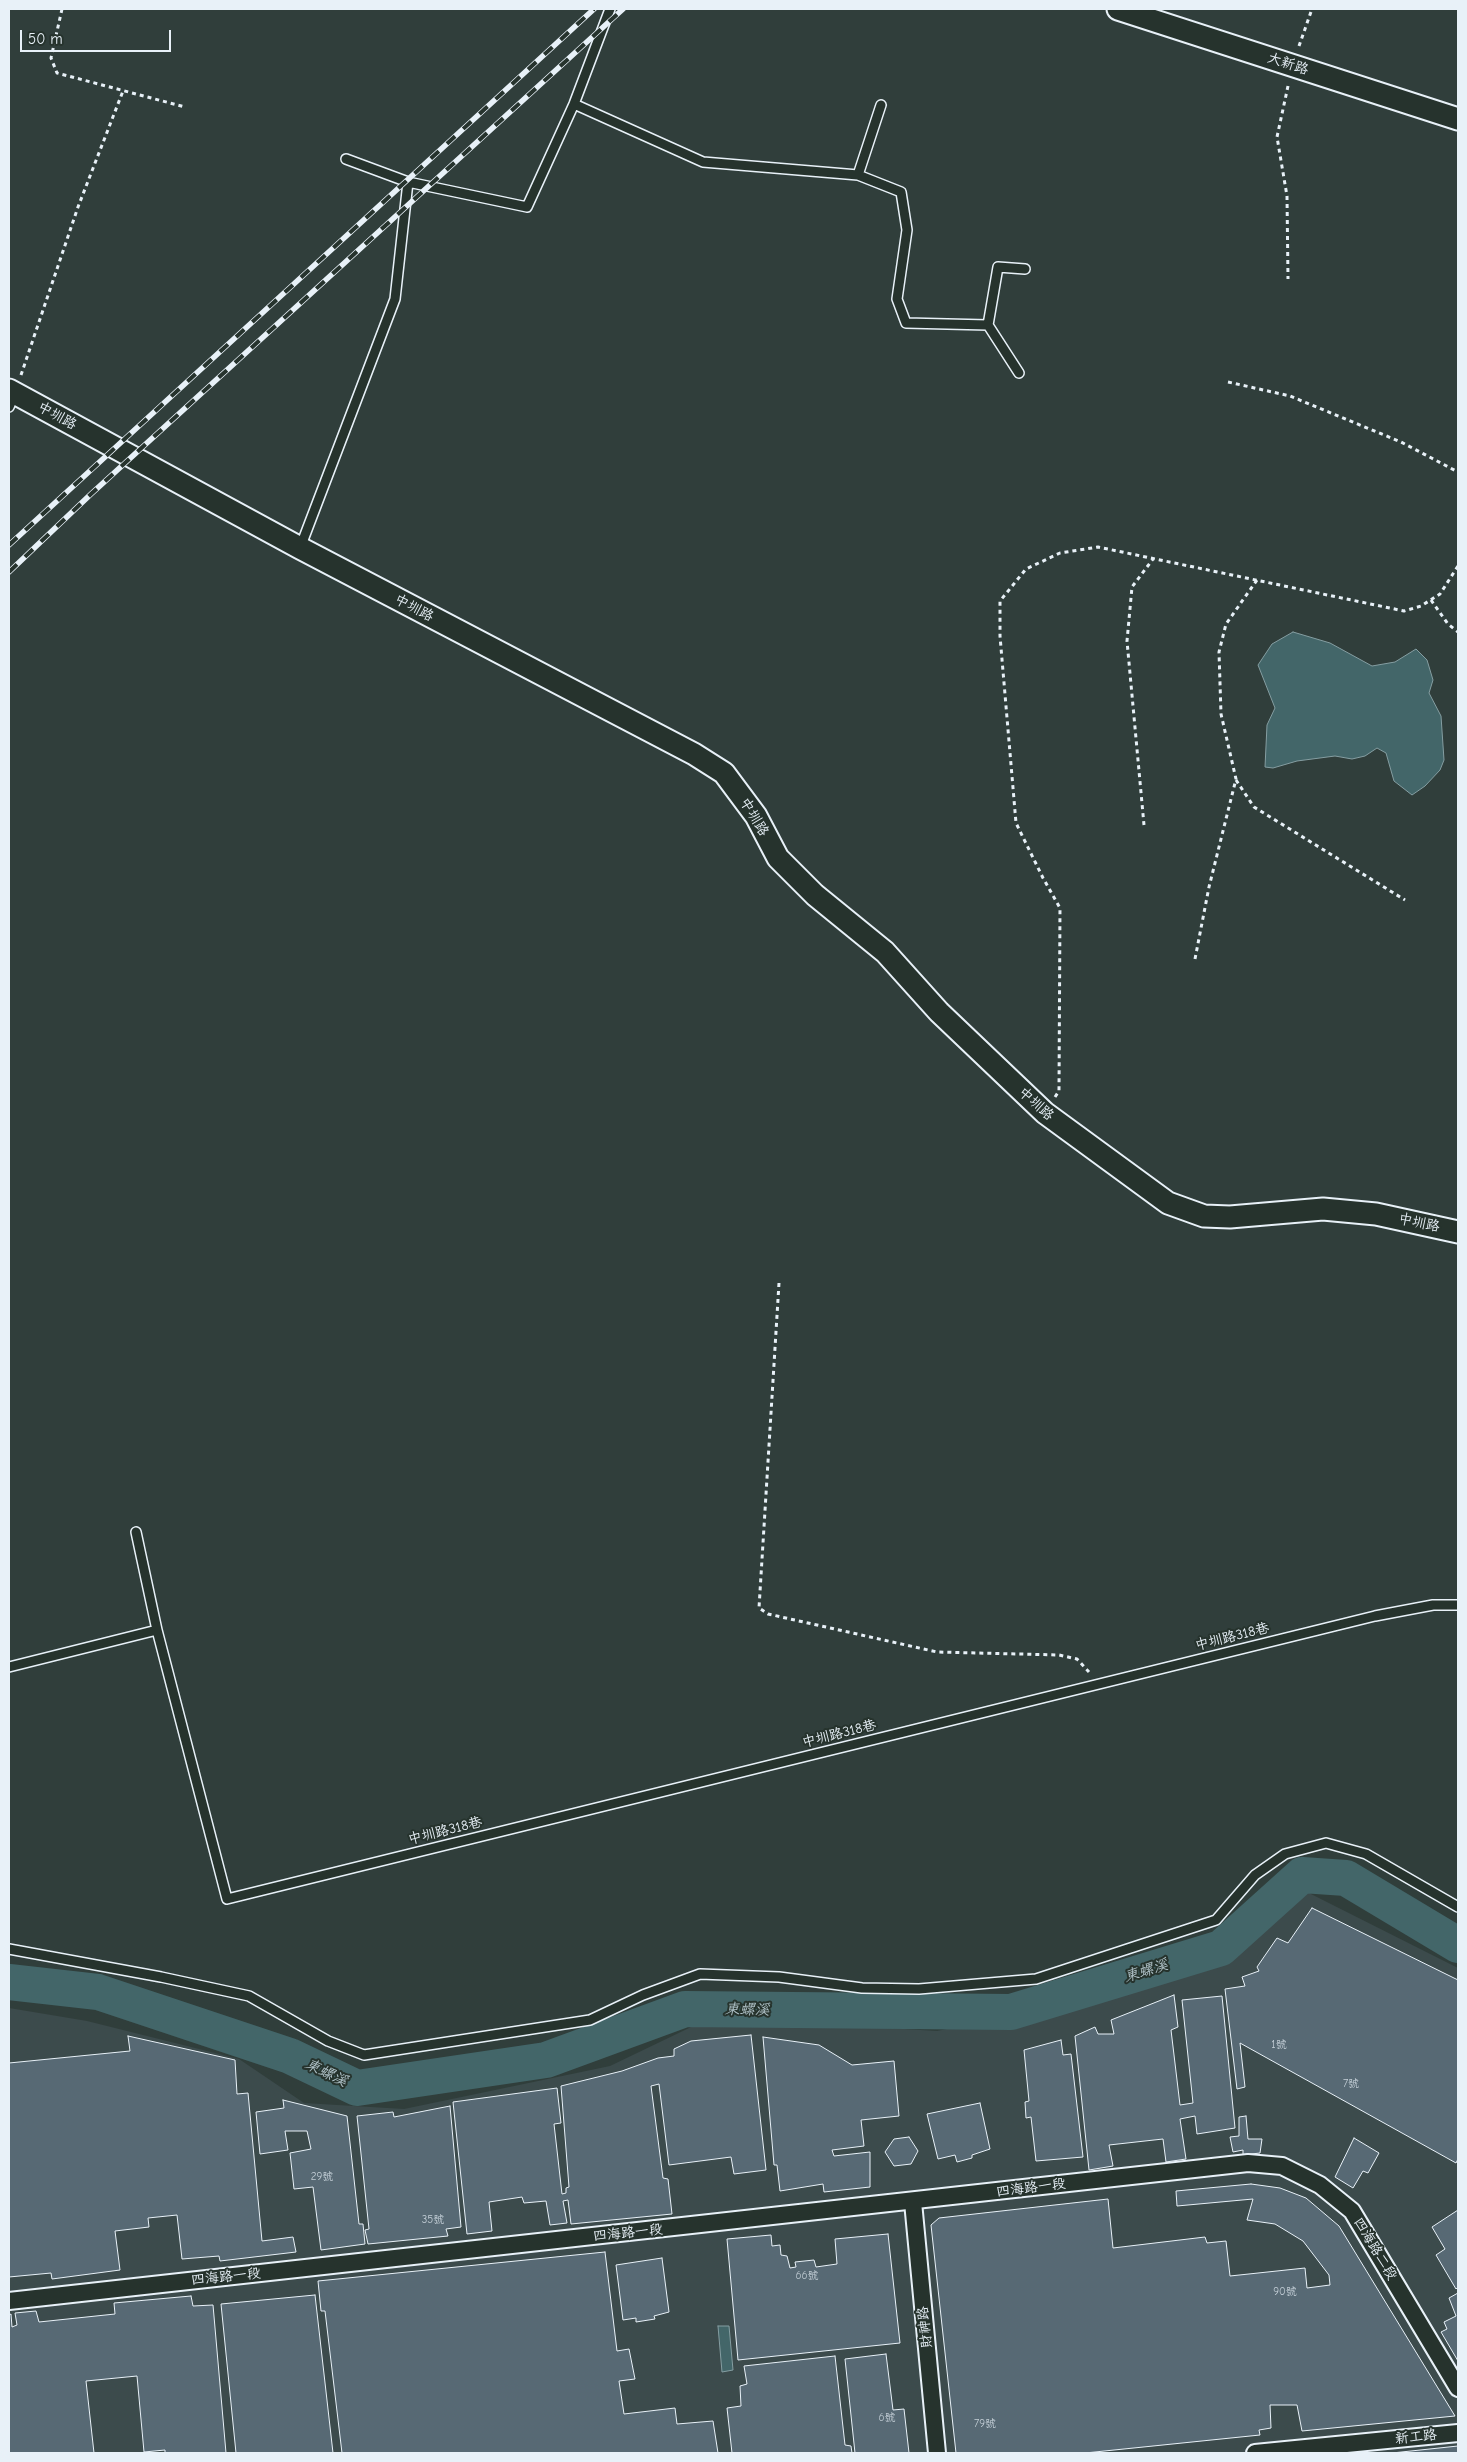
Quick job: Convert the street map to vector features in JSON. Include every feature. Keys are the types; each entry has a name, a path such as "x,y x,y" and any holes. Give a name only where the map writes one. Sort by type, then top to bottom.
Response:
{"street":[{"name":"大新路","path":"1118,9 1458,119"},
{"name":"中圳路","path":"11,397 694,754 724,773 756,816 778,858 815,895 885,952 939,1012 1045,1113 1168,1203 1204,1216 1230,1217 1324,1209 1376,1214 1458,1232"},
{"name":"四海路一段","path":"9,2301 913,2202 1248,2163"},
{"name":"四海路二段","path":"1248,2163 1282,2166 1320,2185 1352,2211 1458,2388"},
{"name":"財神路","path":"913,2202 938,2453"},
{"name":"新工路","path":"1255,2453 1458,2433"}],"lane":[{"path":"346,158 408,182 527,207 574,104 610,9"},
{"path":"574,104 703,162 858,176 901,192 907,230 897,299 906,323 988,325"},
{"path":"858,176 881,105"},
{"path":"300,548 395,299 408,182"},
{"path":"1019,372 988,325 998,267 1026,269"},
{"path":"9,1667 157,1630 136,1532"},
{"name":"中圳路318巷","path":"157,1630 227,1899 1375,1616 1433,1605 1458,1605"},
{"path":"9,1949 161,1977 249,1996 328,2041 364,2055 590,2020 643,1995 700,1974 779,1978 862,1988 919,1989 1036,1979 1216,1920 1255,1875 1285,1854 1326,1843 1366,1854 1458,1907"}],"path":[{"path":"62,9 51,58 56,73 185,107"},
{"path":"1288,278 1287,196 1277,137 1293,66 1312,9"},
{"path":"11,397 78,207 123,91"},
{"path":"1228,382 1290,396 1402,442 1458,472"},
{"path":"1045,1113 1059,1091 1060,908 1016,823 1000,636 1000,601 1026,569 1060,553 1098,547 1404,611 1421,606 1440,594 1458,566"},
{"path":"1144,825 1127,642 1132,587 1153,559"},
{"path":"1257,580 1226,624 1219,652 1221,714 1236,779 1254,807 1405,900"},
{"path":"1431,600 1448,624 1458,632"},
{"path":"1196,959 1209,887 1236,779"},
{"path":"779,1283 759,1608 768,1614 937,1652 1059,1655 1077,1659 1098,1684"}],"shaded area":[{"path":"1305,1891 1458,1968 1458,2453 9,2453 9,2008 87,2021 239,2059 304,2103 404,2109 610,2066 712,2017 937,2031 1122,1993 1256,1939"}],"water":[{"path":"1293,632 1330,643 1372,666 1395,662 1416,649 1427,660 1433,680 1429,693 1441,716 1444,760 1440,770 1425,786 1412,795 1394,781 1386,753 1377,748 1365,756 1352,759 1335,756 1297,761 1273,768 1265,767 1267,725 1275,708 1258,665 1272,644"},
{"path":"718,2326 729,2326 733,2370 722,2372"}],"building":[{"path":"1312,1908 1458,1980 1458,2159 1456,2163 1240,2043 1245,2087 1237,2089 1225,1989 1245,1986 1242,1977 1259,1971 1257,1967 1277,1938 1288,1943"},
{"path":"1174,1995 1178,2027 1171,2030 1180,2105 1193,2103 1182,2000 1222,1996 1235,2128 1197,2134 1195,2116 1180,2119 1186,2159 1166,2162 1163,2139 1109,2145 1113,2166 1089,2170 1075,2036 1095,2027 1098,2034 1114,2034 1111,2020"},
{"path":"751,2035 766,2170 734,2174 731,2157 669,2165 659,2084 651,2086 663,2178 668,2179 672,2214 571,2224 568,2200 563,2201 567,2223 550,2225 546,2201 524,2203 522,2197 489,2202 492,2231 467,2234 453,2102 557,2088 561,2123 554,2124 562,2194 566,2193 566,2188 569,2187 561,2086 622,2071 658,2058 674,2056 674,2049 691,2041"},
{"path":"128,2036 235,2060 237,2094 248,2093 262,2241 293,2237 296,2252 220,2261 219,2256 182,2259 177,2215 148,2218 149,2227 115,2231 120,2270 52,2279 51,2273 9,2277 9,2063 130,2051"},
{"path":"763,2037 819,2045 852,2065 894,2061 899,2116 861,2120 864,2146 832,2150 834,2156 870,2152 870,2187 824,2192 823,2184 780,2191 777,2165 774,2165"},
{"path":"1061,2040 1063,2055 1071,2054 1083,2157 1036,2161 1031,2117 1026,2118 1025,2102 1029,2101 1024,2050"},
{"path":"283,2100 347,2116 359,2224 363,2224 365,2244 321,2250 313,2187 294,2189 290,2153 311,2149 307,2131 285,2131 288,2150 260,2154 256,2112 284,2108"},
{"path":"980,2103 990,2149 972,2155 972,2158 957,2162 955,2155 938,2159 927,2114"},
{"path":"450,2106 461,2227 446,2229 448,2236 368,2244 365,2230 369,2229 357,2116 393,2112 394,2117"},
{"path":"1246,2116 1248,2139 1262,2139 1260,2153 1243,2155 1243,2150 1233,2152 1230,2137 1239,2136 1239,2117"},
{"path":"909,2137 918,2151 911,2164 894,2166 885,2152 894,2139"},
{"path":"1354,2138 1379,2153 1368,2173 1363,2171 1353,2188 1335,2177"},
{"path":"1251,2184 1280,2188 1306,2198 1339,2226 1455,2416 1302,2431 1297,2405 1270,2405 1271,2428 1259,2430 1260,2435 1085,2453 956,2453 931,2225 939,2218 1108,2199 1113,2248 1205,2237 1207,2243 1226,2241 1230,2276 1305,2268 1307,2288 1330,2285 1329,2275 1303,2241 1275,2224 1247,2220 1253,2199 1177,2206 1176,2191"},
{"path":"1458,2210 1458,2287 1456,2289 1436,2255 1445,2249 1432,2227"},
{"path":"888,2234 900,2343 738,2360 727,2239 771,2235 772,2246 780,2245 781,2255 787,2256 790,2268 796,2267 795,2262 814,2260 816,2267 837,2264 835,2239"},
{"path":"605,2252 617,2351 629,2349 635,2379 619,2381 624,2414 675,2408 677,2424 713,2421 718,2453 342,2453 325,2311 321,2311 318,2281"},
{"path":"662,2258 669,2312 654,2316 655,2319 636,2322 636,2318 623,2320 616,2265"},
{"path":"1458,2293 1458,2361 1441,2332 1447,2329 1444,2322 1456,2316 1449,2298"},
{"path":"315,2295 333,2453 236,2453 221,2304"},
{"path":"191,2296 193,2306 213,2305 226,2453 165,2453 165,2450 144,2452 137,2376 86,2381 94,2453 9,2453 9,2315 11,2314 12,2327 17,2325 15,2313 36,2311 39,2322 115,2314 114,2303"},
{"path":"886,2354 893,2410 904,2409 909,2453 855,2453 845,2359"},
{"path":"835,2356 845,2445 851,2446 852,2453 732,2453 727,2408 741,2406 740,2386 747,2384 744,2366"},
{"path":"1458,2446 1458,2453 1392,2453"}],"waterway":[{"name":"東螺溪","path":"9,1982 98,1992 290,2056 357,2088 546,2060 685,2009 1011,2012 1221,1948 1302,1875 1346,1878 1458,1945"}],"railway":[{"path":"9,545 594,9"},
{"path":"9,572 91,494 623,9"}]}
